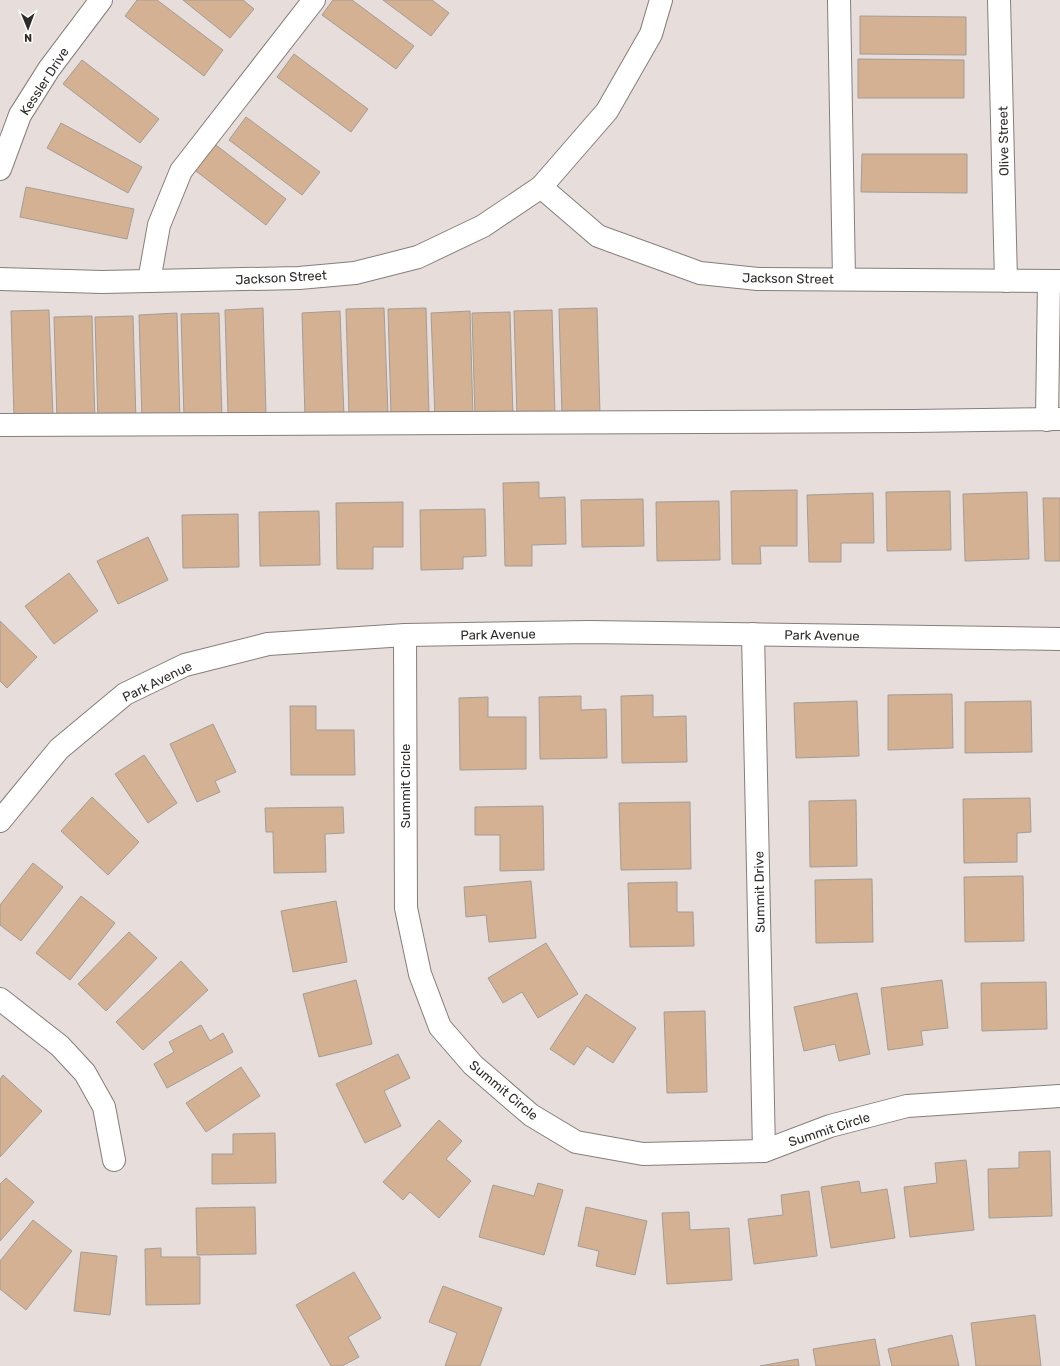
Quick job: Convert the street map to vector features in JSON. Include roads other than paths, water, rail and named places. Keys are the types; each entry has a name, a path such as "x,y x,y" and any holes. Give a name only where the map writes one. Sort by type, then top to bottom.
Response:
{"street":[{"name":"Kessler Drive","path":"0,169 20,115 49,69 101,0"},
{"path":"149,281 159,225 181,171 314,0"},
{"name":"Jackson Street","path":"0,279 102,282 300,278 355,272 418,257 483,226 541,187 606,111 651,34 661,0"},
{"path":"839,0 844,279"},
{"name":"Olive Street","path":"999,0 1006,281"},
{"name":"Jackson Street","path":"541,187 598,236 700,274 758,279 1054,281"},
{"path":"0,426 1054,420 1054,281"},
{"name":"Park Avenue","path":"0,821 59,749 125,694 185,664 268,644 405,636 589,632 1060,638"},
{"name":"Summit Drive","path":"753,634 764,1151"},
{"name":"Summit Circle","path":"405,636 406,908 420,974 440,1027 473,1066 531,1115 576,1142 643,1154 764,1151 830,1126 907,1106 1060,1096"},
{"path":"0,999 60,1046 85,1073 104,1107 114,1160"}]}
